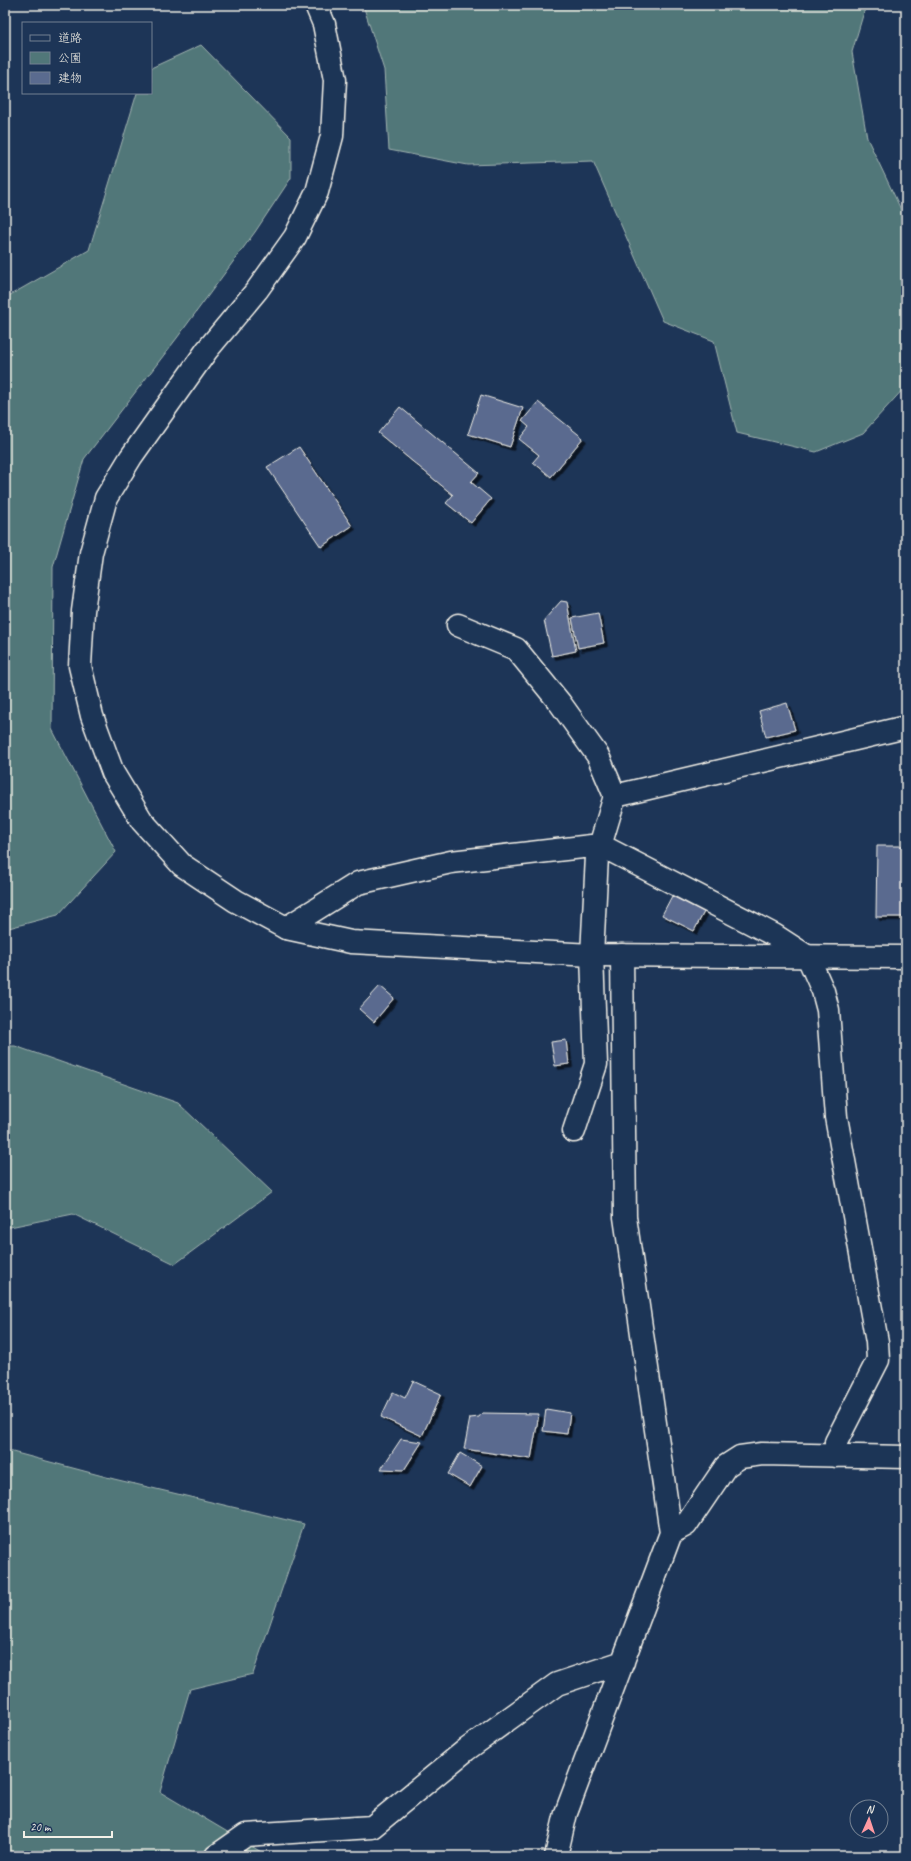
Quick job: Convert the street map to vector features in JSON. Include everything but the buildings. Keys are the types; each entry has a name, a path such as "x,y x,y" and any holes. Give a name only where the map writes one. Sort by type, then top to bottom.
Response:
{"street":[{"path":"316,5 324,24 335,80 332,136 317,192 295,237 257,290 207,350 131,457 106,498 91,553 83,611 80,666 92,716 113,773 142,821 182,865 236,901 286,928 351,942 592,955 906,958"},
{"path":"458,625 516,649 560,703 598,756 615,796 597,856 592,955 596,1064 574,1131"},
{"path":"615,796 906,727"},
{"path":"286,928 358,883 451,862 600,845 774,934 808,957 823,991 828,1010 836,1117 877,1342 878,1360 836,1442 836,1456"},
{"path":"556,1856 566,1813 671,1533 625,1217 622,955"},
{"path":"671,1533 686,1525 726,1466 740,1457 762,1454 906,1458"},
{"path":"216,1856 246,1834 372,1827 466,1750 557,1684 623,1662"}],"green space":[{"path":"363,5 866,5 852,52 867,138 906,220 906,386 863,433 816,452 737,433 714,341 663,321 593,161 468,165 389,150 384,70"},
{"path":"201,45 291,137 291,178 255,232 177,338 84,459 53,567 52,729 116,852 58,915 5,929 5,298 89,250 137,94 152,94 152,68"},
{"path":"5,1046 15,1046 178,1103 272,1192 175,1264 73,1214 5,1228"},
{"path":"5,1450 114,1479 304,1524 253,1674 190,1689 160,1792 268,1856 5,1856"}]}
